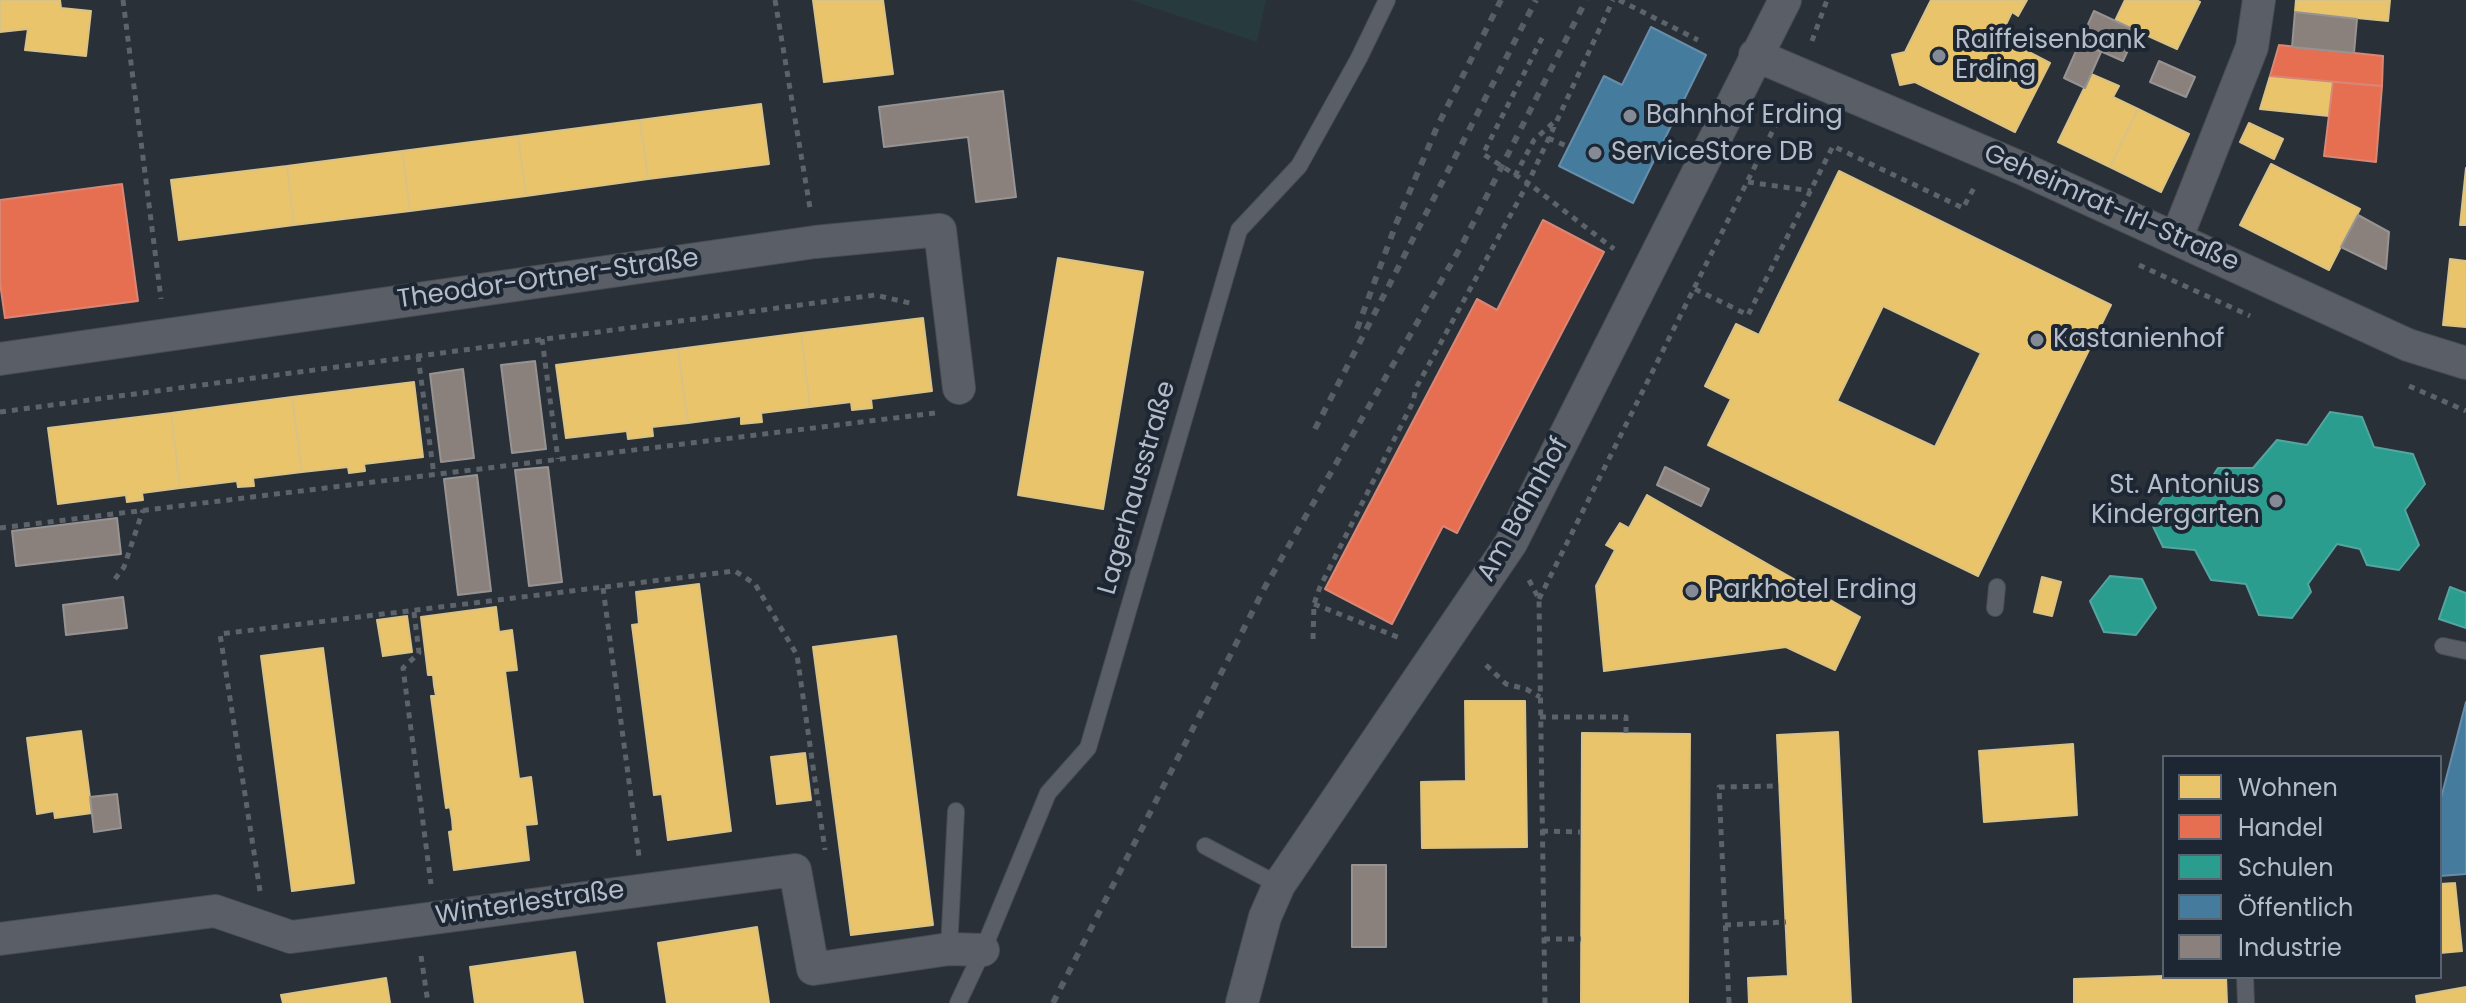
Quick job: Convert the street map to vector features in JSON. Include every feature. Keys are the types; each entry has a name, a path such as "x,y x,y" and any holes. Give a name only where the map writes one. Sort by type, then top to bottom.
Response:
{"street":[{"name":"Am Bahnhof","path":"1242,1003 1265,917 1279,885 1511,543 1785,0"},
{"path":"2177,237 2252,47 2259,0"},
{"name":"Geheimrat-Irl-Straße","path":"1755,55 2177,237 2408,345 2466,363"},
{"name":"Theodor-Ortner-Straße","path":"0,359 815,242 940,230 950,400"},
{"path":"795,870 813,969 949,949 983,950"},
{"name":"Winterlestraße","path":"0,939 215,911 291,937 795,870"}],"lane":[{"name":"Lagerhausstraße","path":"958,1003 1048,793 1088,748 1239,230 1299,166 1359,58 1387,0"},
{"path":"1995,608 1997,587"},
{"path":"2443,646 2466,651"},
{"path":"949,949 956,811"},
{"path":"1205,846 1279,885"},
{"path":"2245,979 2246,1003"}],"path":[{"path":"123,0 165,336"},
{"path":"775,0 815,242"},
{"path":"1313,639 1314,604 1320,587 1413,402 1416,388 1528,183 1616,0 1698,40"},
{"path":"1808,52 1827,0"},
{"path":"1542,38 1483,154 1528,183 1614,249"},
{"path":"1539,599 1787,100"},
{"path":"1515,176 1534,140 1556,120"},
{"path":"1548,138 1569,147"},
{"path":"1695,289 1748,315 1833,146 1963,208 1974,185 1987,192"},
{"path":"1744,184 1811,191"},
{"path":"2135,263 2252,317"},
{"path":"0,412 875,295 928,307"},
{"path":"542,339 558,459"},
{"path":"418,356 434,475"},
{"path":"2407,386 2466,411"},
{"path":"0,528 558,459 950,400"},
{"path":"115,579 124,567 143,510"},
{"path":"1511,543 1539,599 1545,1003"},
{"path":"265,927 220,634 735,571 755,584 797,655 826,856 795,870"},
{"path":"603,588 643,889"},
{"path":"1314,604 1400,638"},
{"path":"414,612 419,653 403,668 426,918 428,1003"},
{"path":"1486,665 1506,684 1526,689 1540,697"},
{"path":"1540,717 1626,717 1626,733"},
{"path":"1729,1003 1719,787 1779,786"},
{"path":"1542,831 1581,832"},
{"path":"1725,925 1786,922"},
{"path":"1544,939 1581,939"}],"green space":[{"path":"1130,0 1266,0 1257,42"}],"building: Wohnen":[{"path":"0,0 60,0 61,8 91,11 86,56 25,50 28,29 0,32"},
{"path":"813,0 883,0 893,74 824,82"},
{"path":"1931,0 2027,0 2018,16 2012,12 2000,37 2050,63 2015,132 1915,82 1900,85 1892,55 1905,52"},
{"path":"2125,0 2200,2 2177,49 2115,21"},
{"path":"2296,0 2390,0 2388,21 2295,12"},
{"path":"2091,74 2119,86 2113,97 2138,109 2110,167 2058,142"},
{"path":"2270,76 2333,82 2329,116 2260,109"},
{"path":"761,104 769,164 648,179 640,120"},
{"path":"2138,109 2189,134 2161,192 2110,167"},
{"path":"640,120 648,179 526,196 518,136"},
{"path":"2249,123 2283,139 2274,159 2240,142"},
{"path":"518,136 526,196 410,211 402,151"},
{"path":"402,151 410,211 294,225 287,166"},
{"path":"2271,164 2360,209 2329,270 2240,225"},
{"path":"287,166 294,225 179,240 171,180"},
{"path":"2466,168 2466,225 2460,225"},
{"path":"1839,171 2111,305 1978,576 1708,445 1731,399 1705,386 1736,324 1759,335","holes":["1883,306 1981,353 1935,447 1837,401"]},
{"path":"1058,258 1143,272 1103,509 1018,495"},
{"path":"2450,259 2466,261 2466,327 2443,325"},
{"path":"923,318 932,391 871,399 872,408 852,410 851,402 810,407 801,333"},
{"path":"801,333 810,407 761,413 762,422 741,424 741,416 688,423 678,349"},
{"path":"678,349 688,423 652,427 653,436 628,439 627,431 566,438 556,365"},
{"path":"414,382 423,457 364,464 365,471 349,473 348,467 302,472 292,397"},
{"path":"292,397 302,472 253,478 254,486 238,487 237,481 180,488 171,413"},
{"path":"171,413 180,488 142,493 143,500 127,502 126,495 58,504 48,428"},
{"path":"1647,495 1860,617 1835,670 1786,647 1604,671 1596,586 1615,550 1606,545 1620,523 1629,528"},
{"path":"2042,577 2061,582 2052,616 2034,612"},
{"path":"699,584 731,831 668,840 662,794 654,795 632,625 639,624 636,592"},
{"path":"496,607 499,632 512,630 517,670 505,671 519,779 531,777 537,824 525,825 529,860 454,870 449,832 453,831 452,819 450,807 446,808 431,696 436,696 433,675 428,675 421,617"},
{"path":"407,616 412,652 383,656 377,620"},
{"path":"896,636 933,925 851,935 813,647"},
{"path":"323,648 354,883 292,891 261,656"},
{"path":"1465,701 1525,701 1527,847 1422,848 1421,782 1466,781"},
{"path":"81,731 92,813 55,818 54,811 37,814 27,738"},
{"path":"1838,732 1851,1003 1749,1003 1748,978 1788,976 1777,735"},
{"path":"1582,733 1690,734 1688,1003 1581,1003"},
{"path":"2073,744 2077,815 1984,822 1979,751"},
{"path":"805,753 811,800 777,804 771,757"},
{"path":"2455,883 2462,951 2442,953 2442,884"},
{"path":"757,927 769,1003 667,1003 658,943"},
{"path":"575,952 583,1003 475,1003 470,967"},
{"path":"2162,976 2162,979 2226,979 2227,1003 2074,1003 2074,979"},
{"path":"386,978 390,1003 283,1003 281,995"},
{"path":"2466,987 2466,1003 2417,1003 2416,996"}],"building: Handel":[{"path":"2279,45 2383,56 2382,86 2270,76"},
{"path":"2333,82 2382,86 2376,162 2324,156"},
{"path":"122,184 138,301 5,318 0,283 0,200"},
{"path":"1543,220 1604,252 1457,533 1443,526 1392,624 1325,589 1477,299 1497,310"}],"building: Schulen":[{"path":"2330,412 2362,417 2374,447 2413,454 2425,484 2405,510 2419,545 2399,570 2367,565 2360,549 2337,544 2308,584 2311,592 2292,618 2259,615 2246,584 2211,580 2195,550 2163,547 2149,518 2168,491 2201,494 2218,468 2253,468 2277,440 2307,445"},
{"path":"2110,576 2142,579 2156,608 2136,635 2104,632 2090,601"},
{"path":"2450,587 2466,593 2466,628 2439,619"}],"building: Öffentlich":[{"name":"Bahnhof Erding","path":"1651,27 1706,55 1633,203 1559,166 1604,76 1622,85"},
{"path":"2466,702 2466,874 2442,876 2442,794"}],"building: Industrie":[{"path":"2094,11 2137,31 2123,61 2080,42"},
{"path":"2295,12 2357,19 2354,53 2292,47"},
{"path":"2080,42 2101,52 2085,88 2064,78"},
{"path":"2159,61 2195,77 2186,97 2150,82"},
{"path":"1003,91 1016,197 976,202 968,137 884,147 879,107"},
{"path":"2358,215 2389,232 2386,269 2341,247"},
{"path":"535,361 546,449 512,453 501,365"},
{"path":"463,369 474,458 441,462 430,374"},
{"path":"548,467 562,582 529,586 515,470"},
{"path":"1665,467 1709,489 1701,506 1657,485"},
{"path":"477,475 491,591 458,595 444,479"},
{"path":"117,518 121,554 16,566 12,531"},
{"path":"123,597 127,628 66,635 63,605"},
{"path":"117,794 121,828 94,832 90,797"},
{"path":"1352,865 1386,865 1386,947 1352,947"}],"railway":[{"path":"1357,329 1396,224 1437,127 1501,0"},
{"path":"1315,429 1536,0"},
{"path":"1053,1003 1265,587 1463,243 1586,0"}],"place":[{"name":"Raiffeisenbank Erding","path":"1939,56"},
{"name":"Bahnhof Erding","path":"1630,116"},
{"name":"ServiceStore DB","path":"1595,153"},
{"name":"Kastanienhof","path":"2037,340"},
{"name":"St. Antonius Kindergarten","path":"2276,501"},
{"name":"Parkhotel Erding","path":"1692,591"}]}
